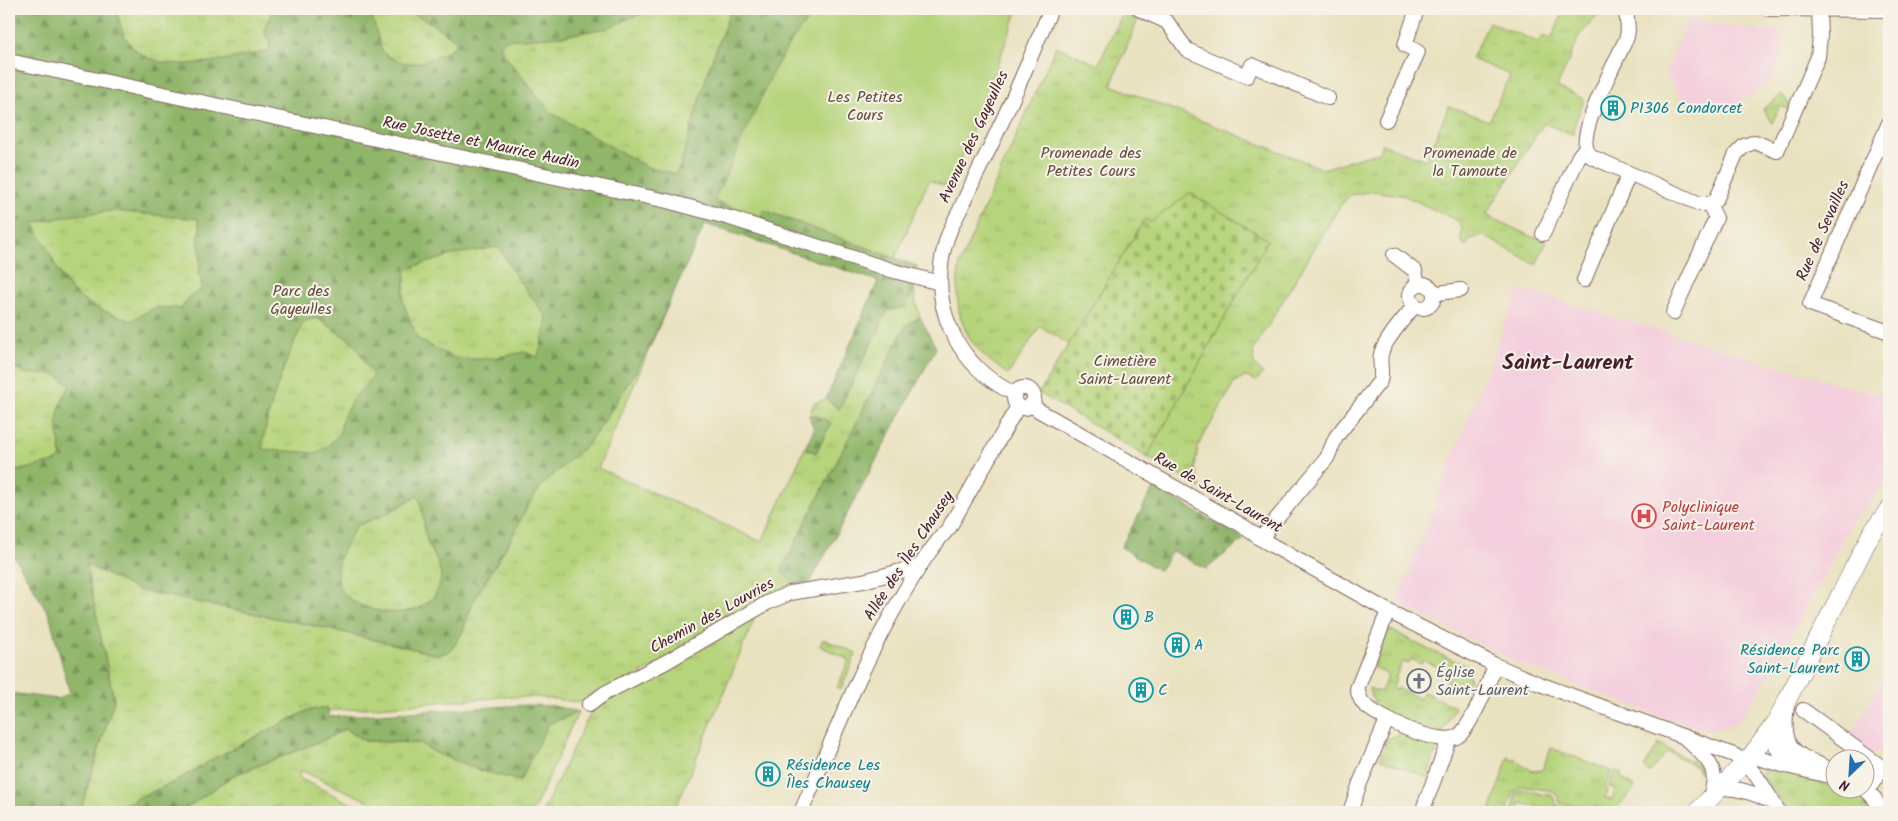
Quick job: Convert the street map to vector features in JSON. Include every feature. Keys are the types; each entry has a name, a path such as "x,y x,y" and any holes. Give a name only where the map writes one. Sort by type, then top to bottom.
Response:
{"main road":[{"path":"1703,806 1748,758 1776,722 1871,534 1889,509"}],"street":[{"name":"Avenue des Gayeulles","path":"940,283 940,266 949,233 1000,127 1051,9"},
{"path":"1139,9 1167,22 1187,50 1247,76 1252,65 1328,98"},
{"path":"1386,120 1418,52 1405,45 1418,9"},
{"path":"1626,9 1628,30 1626,37 1592,114 1586,131 1586,147 1592,157 1700,204 1709,204 1716,200 1736,154 1744,146 1756,142 1776,151 1818,56 1820,36 1819,10"},
{"path":"1767,9 1889,10"},
{"name":"Rue Josette et Maurice Audin","path":"9,61 667,201 730,218 894,271 940,283"},
{"name":"Rue de Sevailles","path":"1889,122 1810,304 1889,332"},
{"path":"1543,234 1579,156 1586,147"},
{"path":"1584,280 1629,174"},
{"path":"1673,313 1716,218 1709,204"},
{"path":"1394,255 1415,271 1418,284"},
{"name":"Rue de Saint-Laurent","path":"940,283 948,322 962,351 976,367 1021,401 1432,635 1537,683 1748,758"},
{"path":"1434,291 1432,303 1426,307 1415,305 1411,300 1410,293 1418,284 1430,286 1438,293 1461,290"},
{"path":"1262,539 1327,458 1336,437 1380,381 1382,376 1381,355 1384,346 1415,305"},
{"name":"Allée des Îles Chausey","path":"801,812 877,638 920,566 936,542 949,528 1021,401"},
{"name":"Chemin des Louvries","path":"589,705 605,692 637,678 744,615 775,599 790,593 863,580 920,566"},
{"path":"1388,611 1357,689 1362,703 1387,720 1424,736 1457,738 1465,731 1495,665"},
{"path":"1788,699 1785,735 1793,749 1805,759 1826,768"},
{"path":"1803,710 1855,748"},
{"path":"1350,812 1360,783 1387,720"},
{"path":"1776,722 1774,742 1776,748 1802,768"},
{"name":"Rue de Saint-Laurent","path":"1682,735 1706,758 1713,770 1715,781 1703,806"},
{"path":"1422,812 1449,739"},
{"path":"1748,758 1802,768 1826,775"},
{"path":"1748,758 1756,775 1777,808"},
{"path":"1876,763 1883,768 1876,777"},
{"path":"1720,788 1733,788 1752,792 1777,808"},
{"path":"1874,798 1881,812"}],"shaded area":[{"path":"1689,18 1725,26 1759,30 1785,30 1779,63 1772,80 1725,113 1682,99 1665,73"},
{"name":"Polyclinique Saint-Laurent","path":"1519,288 1797,372 1860,390 1889,395 1889,480 1850,526 1777,663 1740,721 1710,731 1655,714 1523,665 1396,602"},
{"path":"1889,666 1889,754 1876,753 1876,748 1865,748 1848,736 1856,727"}],"green space":[{"name":"Parc des Gayeulles","path":"9,9 810,9 530,480 448,649 9,517"},
{"name":"Parc des Gayeulles","path":"9,9 117,9 124,34 137,51 155,60 176,64 224,60 269,51 270,47 265,34 265,28 273,9 381,9 372,16 382,52 400,62 413,63 426,61 445,52 456,45 456,40 426,20 401,9 653,9 607,28 563,36 505,40 500,45 504,54 550,112 647,167 675,174 680,166 708,71 731,9 816,9 790,43 774,70 761,216 763,210 917,266 914,289 905,307 888,310 839,409 826,399 878,281 705,224 643,359 587,445 540,488 527,507 515,532 474,600 462,633 451,651 438,655 330,629 138,590 86,564 114,700 80,812 9,812 9,693 58,699 70,693 49,614 9,548 9,473 57,461 61,456 58,419 61,404 70,385 55,374 26,374 9,364","holes":["112,211 198,219 200,230 198,238 200,248 198,274 201,279 201,290 190,296 181,309 166,307 155,309 131,321 91,305 76,294 64,280 36,228 35,223 69,216","499,247 511,269 547,318 537,357 525,352 488,359 456,359 418,339 403,301 406,269 456,254","317,318 354,343 373,376 352,400 342,420 340,433 327,447 316,453 262,449 268,416 278,384 304,321","418,496 427,541 439,567 441,577 434,595 425,604 414,610 386,612 359,605 342,591 339,584 337,570 339,560 356,526 384,515"]},
{"name":"Les Petites Cours","path":"816,9 1018,9 949,188 929,180 895,258 764,210 761,216 714,201 774,70 790,43"},
{"name":"Promenade des Petites Cours","path":"1125,9 1140,15 1111,85 1323,169 1379,152 1382,144 1426,160 1449,106 1489,121 1510,75 1472,59 1489,22 1538,42 1543,36 1551,39 1565,9 1619,9 1616,16 1600,12 1580,35 1557,87 1584,99 1574,127 1574,135 1544,123 1486,215 1530,236 1547,241 1536,265 1483,235 1471,239 1466,246 1460,241 1462,230 1458,221 1405,196 1374,191 1350,195 1340,206 1254,349 1254,363 1263,373 1256,381 1245,377 1235,382 1198,446 1195,468 1201,488 1147,457 1268,240 1190,194 1151,222 1145,219 1069,344 1040,326 1008,375 985,356 971,340 965,330 959,309 960,263 1056,46 1098,65"},
{"path":"1782,94 1790,105 1788,109 1780,106 1772,123 1763,109"},
{"name":"Cimetière Saint-Laurent","path":"1190,193 1268,240 1147,457 1039,393 1145,219 1151,222"},
{"path":"689,257 598,468 762,542 805,448 816,453 831,423 816,415 809,416 814,403 826,399 839,409 888,310 905,307 914,289 920,317 906,326 810,583 586,703 536,697 503,697 327,711 326,707 307,711 224,753 174,782 107,812 80,812 114,700 85,564 138,590 330,629 438,655 462,633 474,600 515,532 527,507 540,488 587,445 603,423 643,359"},
{"path":"920,317 936,348 810,583 794,584 781,571 906,325"},
{"path":"816,415 831,423 816,453 805,448 814,429 809,416"},
{"path":"1154,487 1244,539 1206,569 1172,551 1160,571 1121,547"},
{"path":"752,614 754,620 674,812 542,812 581,731 596,705"},
{"path":"1389,629 1427,649 1472,668 1464,692 1459,690 1461,687 1448,683 1441,668 1423,660 1421,664 1411,659 1409,664 1403,661 1396,676 1393,689 1396,690 1397,688 1420,699 1424,692 1455,707 1443,731 1423,729 1397,720 1381,709 1371,696 1369,688 1381,692 1388,675 1373,667"},
{"path":"823,639 856,653 841,690 837,688 849,660 820,646"},
{"path":"526,705 554,706 578,712 548,724 520,781 482,771 436,753 419,743 365,741 345,729 321,741 232,776 191,805 171,812 107,812 174,782 224,753 307,711 327,707 329,717"},
{"path":"578,712 533,812 392,812 300,770 299,778 368,812 171,812 191,805 232,776 321,741 345,729 365,741 419,743 436,753 482,771 545,730 548,724"},
{"path":"1407,732 1438,745 1427,777 1380,759 1387,739"},
{"path":"1659,744 1699,765 1700,773 1697,767 1669,752 1650,772 1644,767"},
{"path":"1551,748 1612,771 1605,788 1607,790 1605,798 1612,800 1616,789 1609,787 1615,771 1621,773 1621,777 1635,788 1613,812 1584,812 1585,808 1560,803 1553,791 1522,786 1513,792 1506,812 1490,812 1508,757 1514,761 1515,759 1532,771 1542,770"},
{"path":"1767,765 1826,785 1826,798 1864,798 1874,812 1789,812 1761,773"},
{"path":"1517,791 1551,794 1556,805 1563,807 1562,812 1520,803 1518,812 1511,812 1515,803 1515,794"}],"place":[{"name":"P1306 Condorcet","path":"1613,108"},
{"name":"Polyclinique Saint-Laurent","path":"1644,516"},
{"name":"B","path":"1126,617"},
{"name":"A","path":"1177,645"},
{"name":"Résidence Parc Saint-Laurent","path":"1857,659"},
{"name":"Église Saint-Laurent","path":"1419,681"},
{"name":"C","path":"1141,690"},
{"name":"Résidence Les Îles Chausey","path":"768,774"}],"district":[{"name":"Saint-Laurent","path":"1568,363"}],"park label":[{"name":"Promenade de la Tamoute","path":"1470,162"}]}
